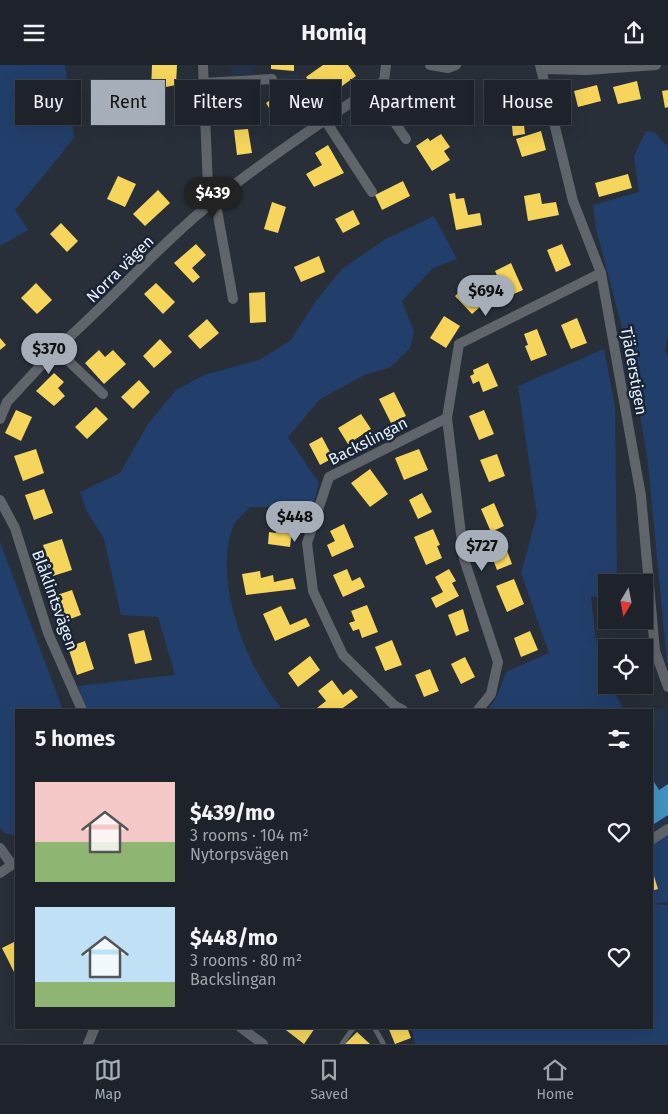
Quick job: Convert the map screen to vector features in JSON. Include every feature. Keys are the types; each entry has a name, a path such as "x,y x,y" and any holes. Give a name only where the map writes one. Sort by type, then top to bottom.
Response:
{"street":[{"path":"203,65 203,80"},
{"name":"Norra vägen","path":"384,80 386,65"},
{"path":"430,65 448,68 456,65"},
{"path":"541,67 587,70 656,65"},
{"name":"Tjäderstigen","path":"541,67 573,201 601,273 641,496 655,651 668,687"},
{"path":"255,80 272,79"},
{"path":"205,125 208,187 215,199 233,299"},
{"name":"Norra vägen","path":"0,419 7,401 56,349 91,318 154,255 215,199 277,152 318,125"},
{"path":"328,125 372,192"},
{"path":"396,125 406,139"},
{"path":"479,709 491,695 498,662 464,559 447,418 459,344 601,273"},
{"path":"56,349 103,394"},
{"name":"Backslingan","path":"401,709 395,706 342,655 313,591 307,543 329,477 447,418"},
{"name":"Blåklintsvägen","path":"0,500 15,528 48,633 82,709"},
{"path":"653,839 668,829"},
{"path":"0,847 14,863 0,873"},
{"path":"88,1044 94,1029"},
{"path":"243,1029 263,1044"}],"lane":[{"path":"342,1044 353,1029"},
{"path":"375,1029 382,1043"}],"shaded area":[{"path":"0,65 65,65 67,80 15,80 15,125 72,125 74,138 15,210 28,230 0,246"},
{"path":"254,65 253,74 232,76 231,66"},
{"path":"299,74 300,80 280,80 280,76"},
{"path":"646,131 654,132 668,147 668,332 665,352 668,355 668,672 648,463 632,366 596,228 593,205 639,192 634,156"},
{"path":"434,216 457,259 433,268 402,301 414,331 410,348 391,367 364,375 319,400 288,437 319,483 313,507 250,507 234,524 228,548 227,572 230,597 237,623 257,672 282,709 86,709 78,686 175,675 158,617 121,615 104,539 86,510 80,492 120,473 148,424 176,390 204,375 259,360 290,341 316,301 342,269 384,240"},
{"path":"604,349 615,407 617,574 598,574 598,596 591,597 598,656 598,694 615,694 623,709 489,709 497,696 506,672 549,653 521,573 537,515 518,386"},
{"path":"0,542 63,709 15,709 15,836 5,833 0,828"},
{"path":"668,706 668,829 653,839 653,710"},
{"path":"668,829 668,902 653,904 653,839"},
{"path":"653,904 668,905 668,1044 415,1044 412,1029 653,1029"}],"building: Homes":[{"path":"152,65 177,65 175,85 165,87 165,80 151,80"},
{"path":"271,65 294,65 294,71 271,69"},
{"path":"323,65 348,65 356,76 341,87 341,80 308,80 306,77"},
{"path":"637,81 641,99 618,104 613,87"},
{"path":"597,85 601,101 578,107 574,91"},
{"path":"668,90 668,107 665,108 662,91"},
{"path":"270,100 270,110 266,103"},
{"path":"524,125 525,134 513,136 512,126"},
{"path":"248,129 252,153 237,155 234,130"},
{"path":"541,131 546,150 522,157 516,139"},
{"path":"441,134 450,147 444,151 450,160 432,171 416,146 428,138 430,141"},
{"path":"328,145 344,173 314,187 306,174 322,165 315,153"},
{"path":"628,174 632,188 599,197 595,183"},
{"path":"118,176 136,184 125,207 107,199"},
{"path":"403,181 410,196 382,210 375,195"},
{"path":"158,190 170,203 145,226 133,214"},
{"path":"455,193 456,199 464,198 468,215 480,213 482,225 456,230 449,194"},
{"path":"540,193 542,204 556,202 559,215 528,221 524,196"},
{"path":"272,202 286,207 278,233 264,229"},
{"path":"353,210 360,224 343,233 335,219"},
{"path":"61,223 78,241 67,252 50,234"},
{"path":"196,244 206,255 192,268 200,277 193,283 174,263"},
{"path":"562,244 571,265 556,272 547,250"},
{"path":"319,256 325,272 301,282 294,267"},
{"path":"511,263 523,290 507,297 495,271"},
{"path":"36,283 52,300 37,314 21,298"},
{"path":"156,283 175,302 163,314 144,294"},
{"path":"466,286 474,295 480,290 489,299 472,314 455,296"},
{"path":"265,292 266,322 250,323 249,293"},
{"path":"444,316 460,326 446,348 430,338"},
{"path":"577,318 587,343 571,349 561,325"},
{"path":"207,319 219,333 200,349 188,336"},
{"path":"537,329 547,355 531,361 525,346 528,345 524,334"},
{"path":"0,338 6,345 0,350"},
{"path":"160,339 172,352 154,368 143,356"},
{"path":"99,350 105,357 113,350 126,364 104,384 85,363"},
{"path":"488,363 498,386 483,392 479,381 473,384 470,376 474,374 473,370"},
{"path":"54,373 64,382 58,388 65,396 54,406 36,391"},
{"path":"139,380 150,392 133,409 121,397"},
{"path":"394,392 406,416 391,423 379,399"},
{"path":"96,407 108,419 87,439 75,427"},
{"path":"16,410 32,417 21,441 5,433"},
{"path":"484,410 494,434 479,440 469,416"},
{"path":"361,414 371,429 348,444 338,428"},
{"path":"322,437 333,458 320,465 309,444"},
{"path":"36,449 44,473 23,481 14,456"},
{"path":"419,449 428,470 404,480 395,458"},
{"path":"497,454 505,476 489,482 480,460"},
{"path":"370,469 388,494 370,507 351,483"},
{"path":"44,489 53,513 34,520 25,495"},
{"path":"422,493 432,512 418,519 409,500"},
{"path":"494,503 504,526 491,532 481,509"},
{"path":"278,514 294,516 290,547 268,544 269,532 276,533"},
{"path":"344,524 354,547 332,557 327,545 335,541 330,531"},
{"path":"433,529 440,545 437,546 442,558 426,565 414,537"},
{"path":"62,539 72,570 53,576 43,545"},
{"path":"503,540 512,564 497,570 488,546"},
{"path":"347,569 352,581 360,577 365,587 343,597 333,575"},
{"path":"449,569 456,581 452,583 459,596 436,608 431,598 443,592 435,577"},
{"path":"260,571 261,578 273,575 274,582 293,578 296,589 246,595 242,574"},
{"path":"514,579 524,604 507,612 496,586"},
{"path":"72,590 81,615 62,622 54,596"},
{"path":"367,605 378,632 362,638 359,629 353,631 349,623 355,621 351,611"},
{"path":"281,606 290,625 306,618 310,626 275,641 263,614"},
{"path":"463,609 469,631 456,636 448,615"},
{"path":"144,630 152,660 135,664 128,634"},
{"path":"530,631 538,650 521,657 514,638"},
{"path":"392,640 402,665 385,671 375,647"},
{"path":"85,641 94,669 77,675 68,647"},
{"path":"310,656 320,670 298,687 288,673"},
{"path":"465,657 475,677 461,684 451,664"},
{"path":"430,669 439,691 424,697 415,675"},
{"path":"332,680 343,695 351,689 358,697 341,709 318,709 326,701 318,691"},
{"path":"653,873 658,889 653,890"},
{"path":"15,942 15,972 14,972 2,948"},
{"path":"285,1029 314,1029 304,1044"},
{"path":"389,1029 408,1029 411,1038 395,1044"},
{"path":"357,1032 370,1044 345,1044"}],"building: Schools":[{"path":"653,780 659,790 668,784 668,815 653,825"}]}
